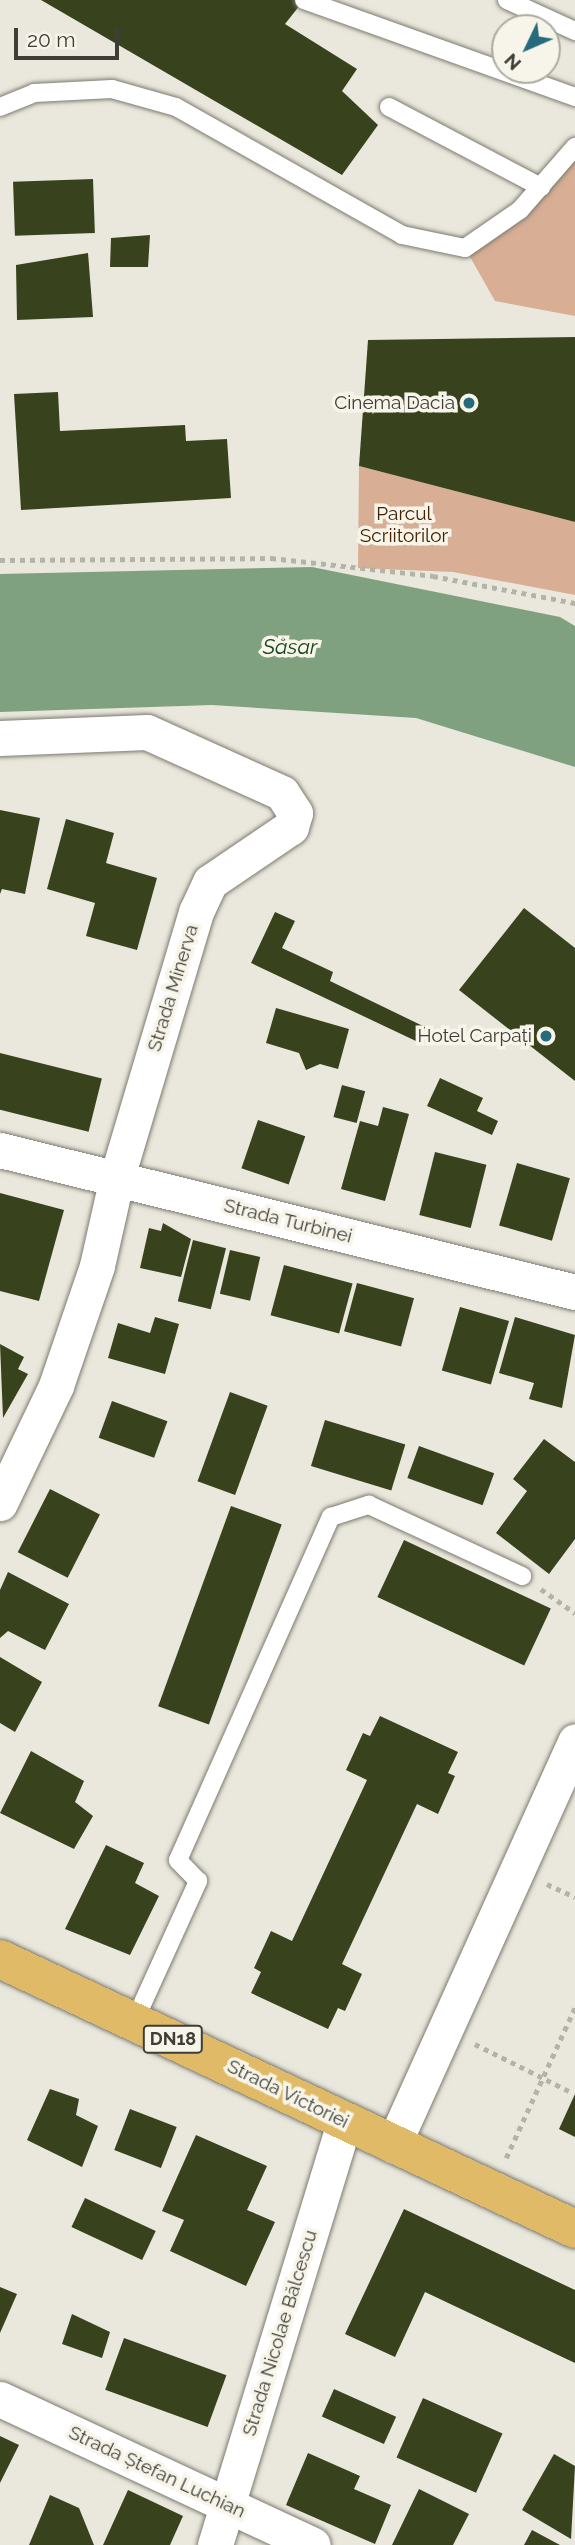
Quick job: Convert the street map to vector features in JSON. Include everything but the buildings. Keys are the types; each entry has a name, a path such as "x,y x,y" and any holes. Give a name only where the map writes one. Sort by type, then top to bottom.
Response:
{"main road":[{"name":"Strada Victoriei","path":"0,1959 135,2020 393,2145 575,2229"}],"street":[{"name":"Strada Minerva","path":"0,738 147,732 282,793 295,813 291,827 210,882 117,1177 97,1265 56,1386 0,1503"},
{"name":"Strada Turbinei","path":"0,1150 575,1292"},
{"path":"393,2145 575,1741"},
{"name":"Strada Nicolae Bălcescu","path":"215,2545 345,2121"},
{"name":"Strada Ștefan Luchian","path":"0,2399 313,2545"}],"lane":[{"path":"304,0 575,97"},
{"path":"507,0 575,32"},
{"path":"0,107 34,93 112,89 176,107 402,235 465,248 541,187 575,148"},
{"path":"389,107 541,187"},
{"path":"135,2020 198,1881 178,1860 331,1517 369,1505 522,1576"}],"path":[{"path":"0,560 271,558 433,576 575,603"},
{"path":"522,1576 575,1613"},
{"path":"492,2190 542,2078 573,2017 575,2007"},
{"path":"446,2029 571,2092"}],"green space":[{"path":"575,147 575,316 495,301 465,248 520,210"},
{"name":"Parcul Scriitorilor","path":"359,466 575,522 575,595 453,572 358,568"}],"water":[{"name":"Săsar","path":"312,567 560,617 575,626 575,767 416,718 212,705 0,712 0,574"}],"place":[{"name":"Cinema Dacia","path":"469,403"},
{"name":"Hotel Carpați","path":"546,1036"}]}
